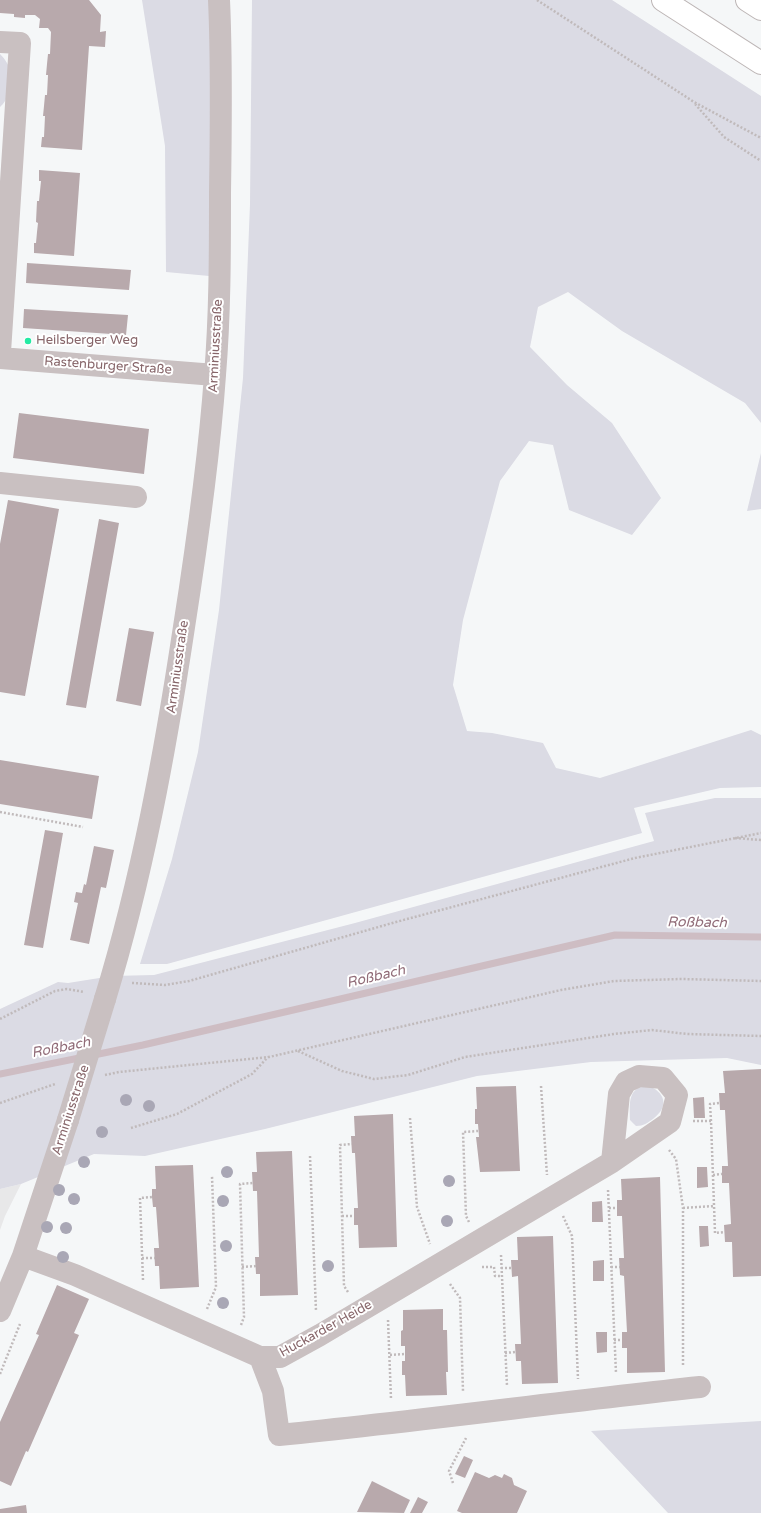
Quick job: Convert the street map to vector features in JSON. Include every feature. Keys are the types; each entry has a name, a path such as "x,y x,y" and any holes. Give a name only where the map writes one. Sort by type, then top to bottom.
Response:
{"highway":[{"path":"663,0 761,63"},
{"path":"747,0 761,9"}],"street":[{"name":"Arminiusstraße","path":"0,1311 23,1256 51,1174 106,998 127,922 170,725 201,512 216,374 220,270 221,53 219,0"},
{"path":"0,42 20,43 7,127 0,352"},
{"name":"Rastenburger Straße","path":"0,358 216,374"},
{"path":"0,483 136,497"},
{"path":"605,1166 619,1094 626,1082 639,1076 663,1078 677,1096 670,1122"},
{"name":"Huckarder Heide","path":"23,1256 75,1275 260,1357 280,1357 320,1335 552,1196 605,1166 670,1122"},
{"path":"260,1357 273,1392 279,1435 392,1424 508,1408 691,1388"}],"path":[{"path":"537,0 694,102 761,138"},
{"path":"694,102 724,137 761,161"},
{"path":"0,812 83,827"},
{"path":"128,983 165,985 189,981 396,922 635,858 761,833"},
{"path":"731,838 761,840"},
{"path":"104,1075 119,1072 269,1057 561,990 614,981 681,979 761,981"},
{"path":"0,1019 54,991 67,990 106,998"},
{"path":"298,1051 342,1071 374,1079 408,1075 465,1057 614,1034 652,1030 687,1034 761,1036"},
{"path":"131,1128 177,1114 252,1074 269,1057"},
{"path":"0,1103 50,1085 57,1084"},
{"path":"541,1086 548,1187 572,1236 580,1401"},
{"path":"720,1103 710,1104 714,1233 725,1232"},
{"path":"670,1122 711,1120"},
{"path":"478,1131 463,1132 466,1216 486,1236 500,1246 508,1408"},
{"path":"653,1134 664,1144 676,1159 683,1208 691,1388"},
{"path":"352,1144 340,1145 344,1286 369,1305 388,1314 392,1424"},
{"path":"310,1156 316,1321 320,1335"},
{"path":"605,1166 609,1208 616,1396"},
{"path":"713,1175 722,1174"},
{"path":"197,1329 216,1287 212,1176"},
{"path":"232,1345 244,1317 240,1184 253,1183"},
{"path":"144,1305 140,1198 152,1197"},
{"path":"683,1208 714,1206"},
{"path":"609,1208 617,1208"},
{"path":"342,1216 354,1216"},
{"path":"142,1258 155,1258"},
{"path":"242,1267 256,1266"},
{"path":"611,1268 620,1267"},
{"path":"501,1268 512,1268"},
{"path":"614,1340 622,1340"},
{"path":"505,1353 515,1352"},
{"path":"390,1355 405,1354"},
{"path":"453,1483 449,1471 479,1412"}],"shaded area":[{"path":"142,0 219,0 220,277 166,272 165,146"},
{"path":"252,0 612,0 761,96 761,423 745,403 622,331 568,292 538,307 530,347 567,385 612,423 661,498 632,535 569,510 553,445 529,441 500,481 463,620 453,685 467,731 492,733 543,743 556,768 600,778 751,730 761,735 761,787 720,788 634,808 642,833 167,964 140,964 172,859 198,752 219,610 243,378 250,204"},
{"path":"0,54 8,65 11,78 7,97 0,107"},
{"path":"761,453 761,509 747,511"},
{"path":"715,798 761,798 761,1065 727,1058 591,1062 477,1076 265,1129 145,1156 94,1154 21,1184 0,1189 0,1009 58,982 68,983 112,976 154,975 355,923 654,841 645,813"},
{"path":"647,1085 658,1091 661,1095 663,1100 662,1109 647,1123 636,1126 630,1120 631,1098 636,1090"},
{"path":"21,1184 5,1216 0,1230 0,1189"},
{"path":"761,1421 761,1513 668,1513 591,1431"}],"building":[{"path":"0,0 89,0 101,15 100,32 106,31 105,47 89,46 82,150 41,147 42,137 44,137 45,116 43,116 45,95 47,95 48,75 46,75 48,54 50,54 51,32 48,28 39,28 40,19 35,15 25,15 25,18 14,17 14,14 0,13"},
{"path":"39,170 80,173 74,256 34,253 34,243 36,243 38,223 36,222 37,201 39,201 41,181 39,181"},
{"path":"27,263 131,270 129,290 26,283"},
{"path":"24,309 128,315 126,335 23,328"},
{"path":"19,413 149,429 144,474 13,458"},
{"path":"8,500 59,509 25,696 0,692 0,544"},
{"path":"99,519 119,523 86,708 66,705"},
{"path":"129,628 154,632 141,706 116,701"},
{"path":"0,760 99,776 92,819 0,804"},
{"path":"45,830 63,833 43,948 24,945"},
{"path":"94,846 114,850 106,888 101,887 89,944 70,940 78,903 74,902 76,892 82,893 84,884 86,885"},
{"path":"761,1069 761,1276 733,1277 732,1242 725,1242 724,1225 731,1224 729,1183 722,1183 722,1166 728,1166 725,1110 720,1110 719,1093 725,1093 723,1071"},
{"path":"516,1086 520,1171 480,1172 476,1137 479,1137 478,1124 475,1124 475,1109 477,1109 476,1087"},
{"path":"704,1097 705,1118 694,1118 693,1098"},
{"path":"393,1114 397,1247 359,1248 358,1225 354,1225 354,1208 358,1208 355,1153 352,1153 351,1136 355,1136 354,1116"},
{"path":"292,1151 298,1295 260,1296 260,1274 256,1274 255,1257 259,1257 257,1191 253,1191 252,1172 257,1172 256,1152"},
{"path":"193,1165 199,1287 160,1289 159,1266 155,1266 154,1248 159,1248 156,1207 153,1207 152,1197 152,1189 156,1189 155,1166"},
{"path":"697,1167 707,1167 708,1187 697,1188"},
{"path":"660,1177 665,1372 627,1373 627,1348 622,1348 622,1332 627,1332 624,1276 620,1275 619,1258 624,1258 622,1216 617,1216 617,1200 622,1200 621,1179"},
{"path":"602,1201 603,1222 592,1222 592,1202"},
{"path":"699,1226 708,1226 709,1246 700,1247"},
{"path":"553,1236 558,1383 522,1384 521,1361 516,1361 515,1344 521,1344 518,1276 512,1277 511,1260 518,1260 517,1237"},
{"path":"604,1260 604,1281 593,1281 593,1261"},
{"path":"57,1285 89,1299 74,1333 79,1335 28,1452 26,1451 11,1486 0,1481 0,1422 39,1335 36,1334"},
{"path":"443,1309 443,1330 447,1330 447,1395 406,1396 405,1375 402,1375 402,1361 405,1361 405,1346 401,1346 403,1310"},
{"path":"596,1332 607,1332 607,1352 597,1353"},
{"path":"464,1456 473,1460 465,1478 455,1474"},
{"path":"475,1472 489,1478 495,1475 502,1478 504,1474 512,1478 514,1485 527,1491 517,1513 462,1513 457,1511"},
{"path":"372,1481 410,1500 404,1513 357,1512"},
{"path":"418,1497 428,1502 422,1513 410,1513"},
{"path":"26,1505 27,1513 0,1513 0,1509"}],"waterway":[{"name":"Roßbach","path":"0,1074 143,1045 615,935 761,937"}],"place":[{"name":"Heilsberger Weg","path":"28,341"}]}
